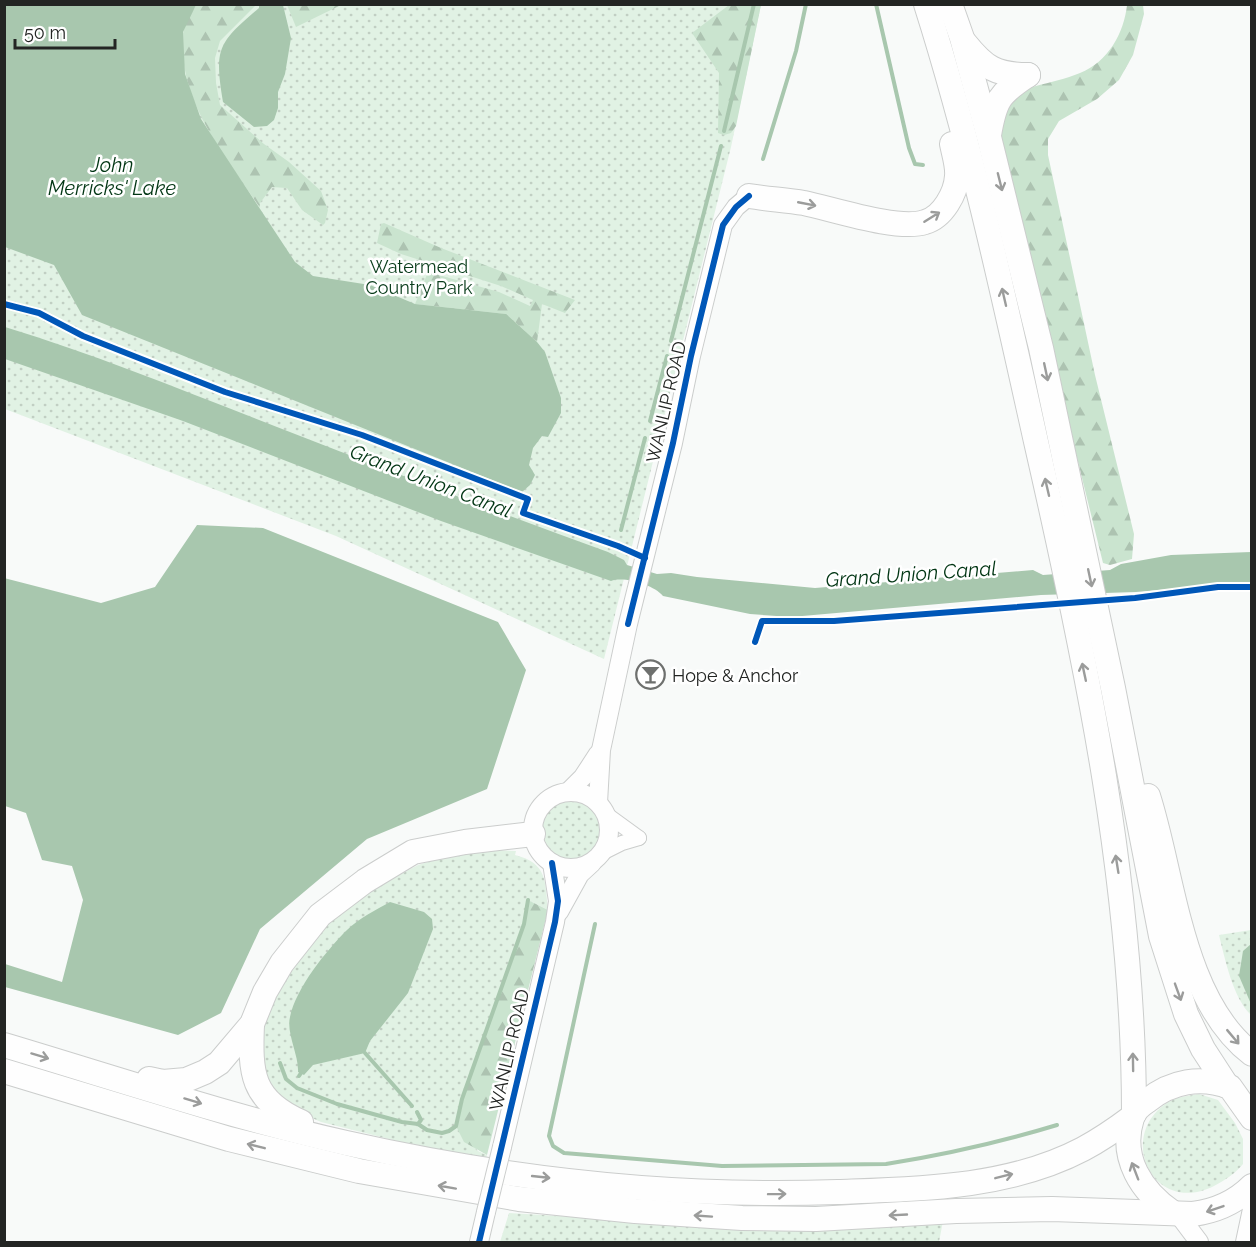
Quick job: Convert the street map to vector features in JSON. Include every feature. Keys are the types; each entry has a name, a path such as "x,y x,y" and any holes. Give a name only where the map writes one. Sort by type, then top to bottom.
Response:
{"highway":[{"path":"950,4 989,137 1041,348 1071,544 1072,614 1092,707 1120,884 1132,1011 1133,1116 1129,1142 1133,1168 1140,1183 1148,1192 1175,1214"},
{"path":"749,196 804,203 876,220 907,224 926,222 941,211 954,194 958,174 929,13"},
{"path":"929,13 978,185 1071,544 1098,613 1148,875 1168,963 1186,1014 1203,1049 1236,1089 1251,1118"},
{"path":"962,39 985,65 997,72 1028,75 1008,88 998,101 989,137"},
{"path":"1113,688 1150,804 1197,979 1215,1016 1251,1054"},
{"path":"76,1067 163,1082 186,1080 205,1072 219,1063 252,1024 265,992 282,963 320,915 364,881 413,852 465,842 533,834"},
{"path":"252,1024 251,1059 260,1091 271,1105 285,1115 343,1142"},
{"path":"4,1045 239,1115 400,1155 522,1175 637,1187 742,1194 886,1191 996,1178 1040,1167 1082,1150 1133,1116 1151,1097 1165,1088 1176,1084 1203,1081 1236,1089"},
{"path":"4,1071 229,1139 359,1171 519,1199 635,1211 742,1218 816,1219 956,1211 1052,1209 1175,1214 1209,1212 1226,1206 1251,1186"}],"street":[{"name":"WANLIP ROAD","path":"602,808 601,750 634,599 723,225 736,207 749,196"},
{"name":"WANLIP ROAD","path":"568,792 583,777 601,750"},
{"path":"568,792 587,795 639,838 579,868 568,868 552,863 538,848 533,834 534,821 540,809 549,799 568,792"},
{"path":"599,856 608,841 609,834 602,808"},
{"name":"WANLIP ROAD","path":"555,922 580,874 599,856"},
{"name":"WANLIP ROAD","path":"479,1242 555,922 558,901 552,863"},
{"path":"1245,1242 1251,1209"},
{"path":"1175,1214 1199,1242"}],"green space":[{"path":"287,4 341,5 296,27"},
{"name":"Watermead Country Park","path":"4,5 761,5 731,147 604,659 336,536 5,409"},
{"path":"196,5 256,5 220,41 215,58 220,105 321,191 328,210 323,225 302,210 287,188 272,187 260,203 260,208 219,148 196,105 183,59 183,34"},
{"path":"729,5 761,5 736,126 731,133 724,135 718,133 719,73 692,33"},
{"path":"1127,5 1143,5 1144,14 1133,55 1119,80 1097,99 1059,121 1048,139 1048,155 1095,375 1134,534 1132,559 1110,565 1103,563 1002,154 1001,122 1005,104 1014,94 1027,88 1075,75 1099,62 1118,36"},
{"path":"384,223 441,248 575,300 565,313 542,304 537,342 506,314 415,304 428,272 499,292 530,306 533,300 501,286 401,254 377,243 381,224"},
{"path":"571,792 585,795 598,803 606,816 609,830 606,844 598,857 585,865 571,868 557,865 544,857 536,844 533,830 536,816 544,803 557,795"},
{"path":"516,851 515,855 534,863 543,875 548,910 528,900 524,924 462,1098 456,1126 478,1151 487,1155 486,1160 321,1122 290,1108 274,1095 257,1052 257,1042 277,986 316,932 356,898 418,865 455,853"},
{"path":"528,900 548,910 487,1155 464,1142 456,1126 462,1098 524,924"},
{"path":"1251,930 1251,1015 1239,999 1235,989 1219,935"},
{"path":"1199,1094 1218,1100 1235,1123 1243,1139 1243,1164 1237,1171 1214,1186 1193,1193 1175,1191 1160,1183 1149,1170 1144,1154 1144,1137 1150,1120 1164,1105 1185,1096"},
{"path":"509,1213 692,1224 943,1221 939,1242 500,1242"}],"water":[{"name":"John Merricks' Lake","path":"4,5 196,5 183,32 185,74 201,119 295,262 313,276 370,285 415,304 506,314 545,352 561,398 561,413 548,437 542,436 533,448 529,465 535,475 530,485 522,492 82,315 54,265 5,247"},
{"path":"259,5 283,5 291,38 274,120 267,126 254,127 223,102 219,69 222,48 227,39 259,8"},
{"path":"5,327 142,374 401,475 608,552 624,560 627,565 657,574 671,573 815,588 1033,570 1043,575 1110,570 1121,564 1171,555 1251,552 1251,582 1136,592 1041,595 791,617 750,614 663,596 653,588 631,581 611,581 441,521 183,421 5,359"},
{"path":"197,525 263,528 498,622 526,670 487,789 367,839 260,929 221,1013 178,1035 5,987 5,964 62,982 83,900 72,866 42,860 26,813 5,806 4,578 101,603 155,587"},
{"path":"390,902 424,912 432,919 433,929 408,993 370,1041 365,1053 313,1065 304,1075 298,1072 289,1023 298,994 321,959 347,930 362,918"},
{"path":"1251,944 1251,1004 1239,976 1243,951"}],"waterway":[{"path":"724,131 754,4"},
{"path":"763,159 796,51 806,4"},
{"path":"876,4 909,148 915,164 923,165"},
{"path":"671,341 721,146"},
{"path":"650,421 667,356"},
{"path":"621,530 645,438"},
{"path":"280,1063 286,1079 297,1088 337,1104 402,1122 418,1124 427,1130 442,1133 449,1131 456,1126 462,1099 524,924 528,900"},
{"path":"595,924 549,1136 553,1146 564,1153 722,1166 886,1164 972,1148 1057,1125"},
{"path":"365,1053 412,1106"},
{"path":"417,1112 421,1120 418,1124"}],"cycle path":[{"path":"628,624 673,443 691,356 723,225 736,207 749,196"},
{"path":"4,304 39,313 83,336 225,392 362,435 528,499 523,513 618,546 645,558"},
{"path":"755,642 762,621 834,621 1135,598 1218,587 1252,587"},
{"path":"479,1242 555,922 558,901 552,863"}],"place":[{"name":"Hope & Anchor","path":"651,675"}],"water label":[{"name":"Grand Union Canal","path":"431,481"},
{"name":"Grand Union Canal","path":"911,574"}]}
